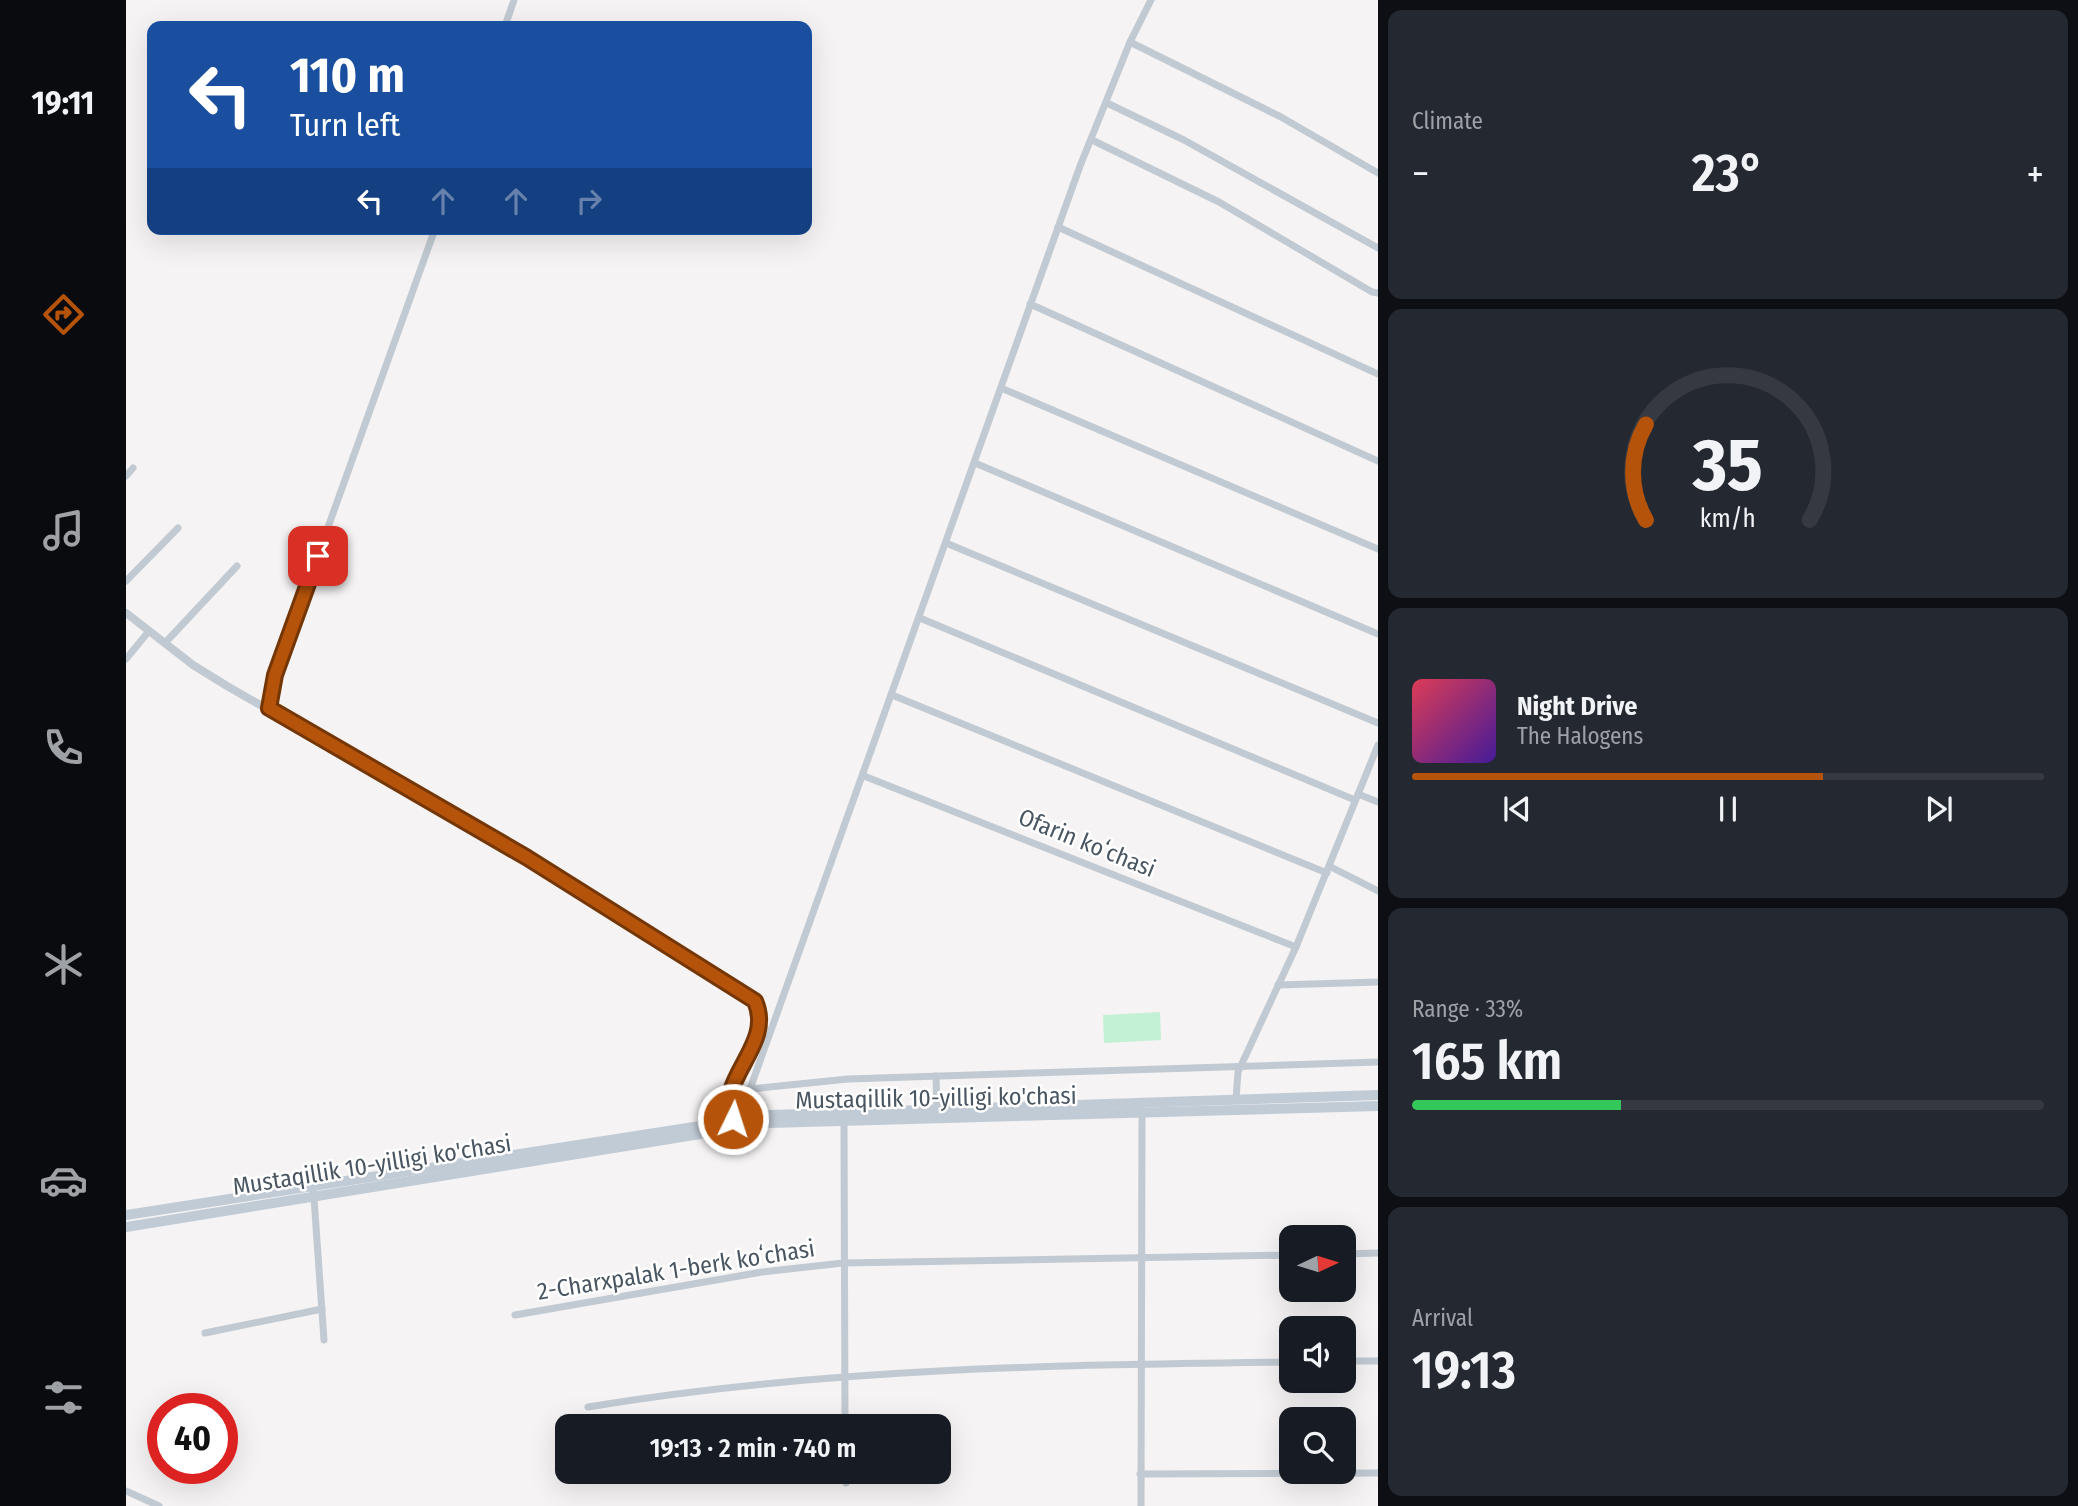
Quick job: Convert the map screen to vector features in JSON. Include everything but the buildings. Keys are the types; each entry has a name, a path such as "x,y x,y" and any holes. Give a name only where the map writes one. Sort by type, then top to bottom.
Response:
{"main road":[{"name":"Mustaqillik 10-yilligi ko'chasi","path":"126,1227 313,1189 733,1119 936,1105 1236,1094 1378,1095"},
{"name":"Mustaqillik 10-yilligi ko'chasi","path":"126,1215 769,1123 1378,1106"}],"street":[{"path":"507,21 514,0"},
{"path":"750,1089 864,776 1030,304 1130,42 1151,0"},
{"path":"1130,42 1281,117 1378,173"},
{"path":"1107,103 1184,141 1378,248"},
{"path":"1092,140 1219,202 1378,293"},
{"path":"1058,228 1378,374"},
{"path":"269,708 275,675 433,235"},
{"path":"1030,304 1378,461"},
{"path":"1001,388 1378,549"},
{"path":"975,463 1378,634"},
{"path":"126,476 133,468"},
{"path":"126,580 178,528"},
{"path":"946,544 1378,723"},
{"path":"165,643 237,566"},
{"path":"126,613 193,665 526,857 747,994 755,1001 760,1020 754,1042 731,1091 733,1119"},
{"path":"920,618 1357,797 1378,802"},
{"path":"126,659 149,631"},
{"path":"892,695 1378,891"},
{"path":"1236,1094 1239,1069 1296,947 1378,745"},
{"name":"Ofarin koʻchasi","path":"864,776 1296,947"},
{"path":"1278,985 1378,982"},
{"path":"731,1091 848,1079 1239,1069 1378,1062"},
{"path":"936,1076 936,1105"},
{"path":"1141,1506 1142,1113"},
{"path":"844,1122 845,1414"},
{"path":"313,1189 324,1340"},
{"path":"1356,1254 1378,1253"},
{"name":"2-Charxpalak 1-berk koʻchasi","path":"514,1315 761,1272 843,1263 1279,1255"},
{"path":"205,1333 322,1309"},
{"path":"1356,1361 1378,1361"},
{"path":"588,1407 673,1393 843,1375 1141,1364 1279,1362"},
{"path":"1140,1474 1378,1473"},
{"path":"126,1491 159,1506"}],"green space":[{"path":"1160,1012 1161,1040 1104,1043 1103,1015"}],"route":[{"path":"318,556 275,675 269,708 526,857 741,989 755,1001 760,1010 760,1020 754,1042 731,1091 733,1119"}]}
